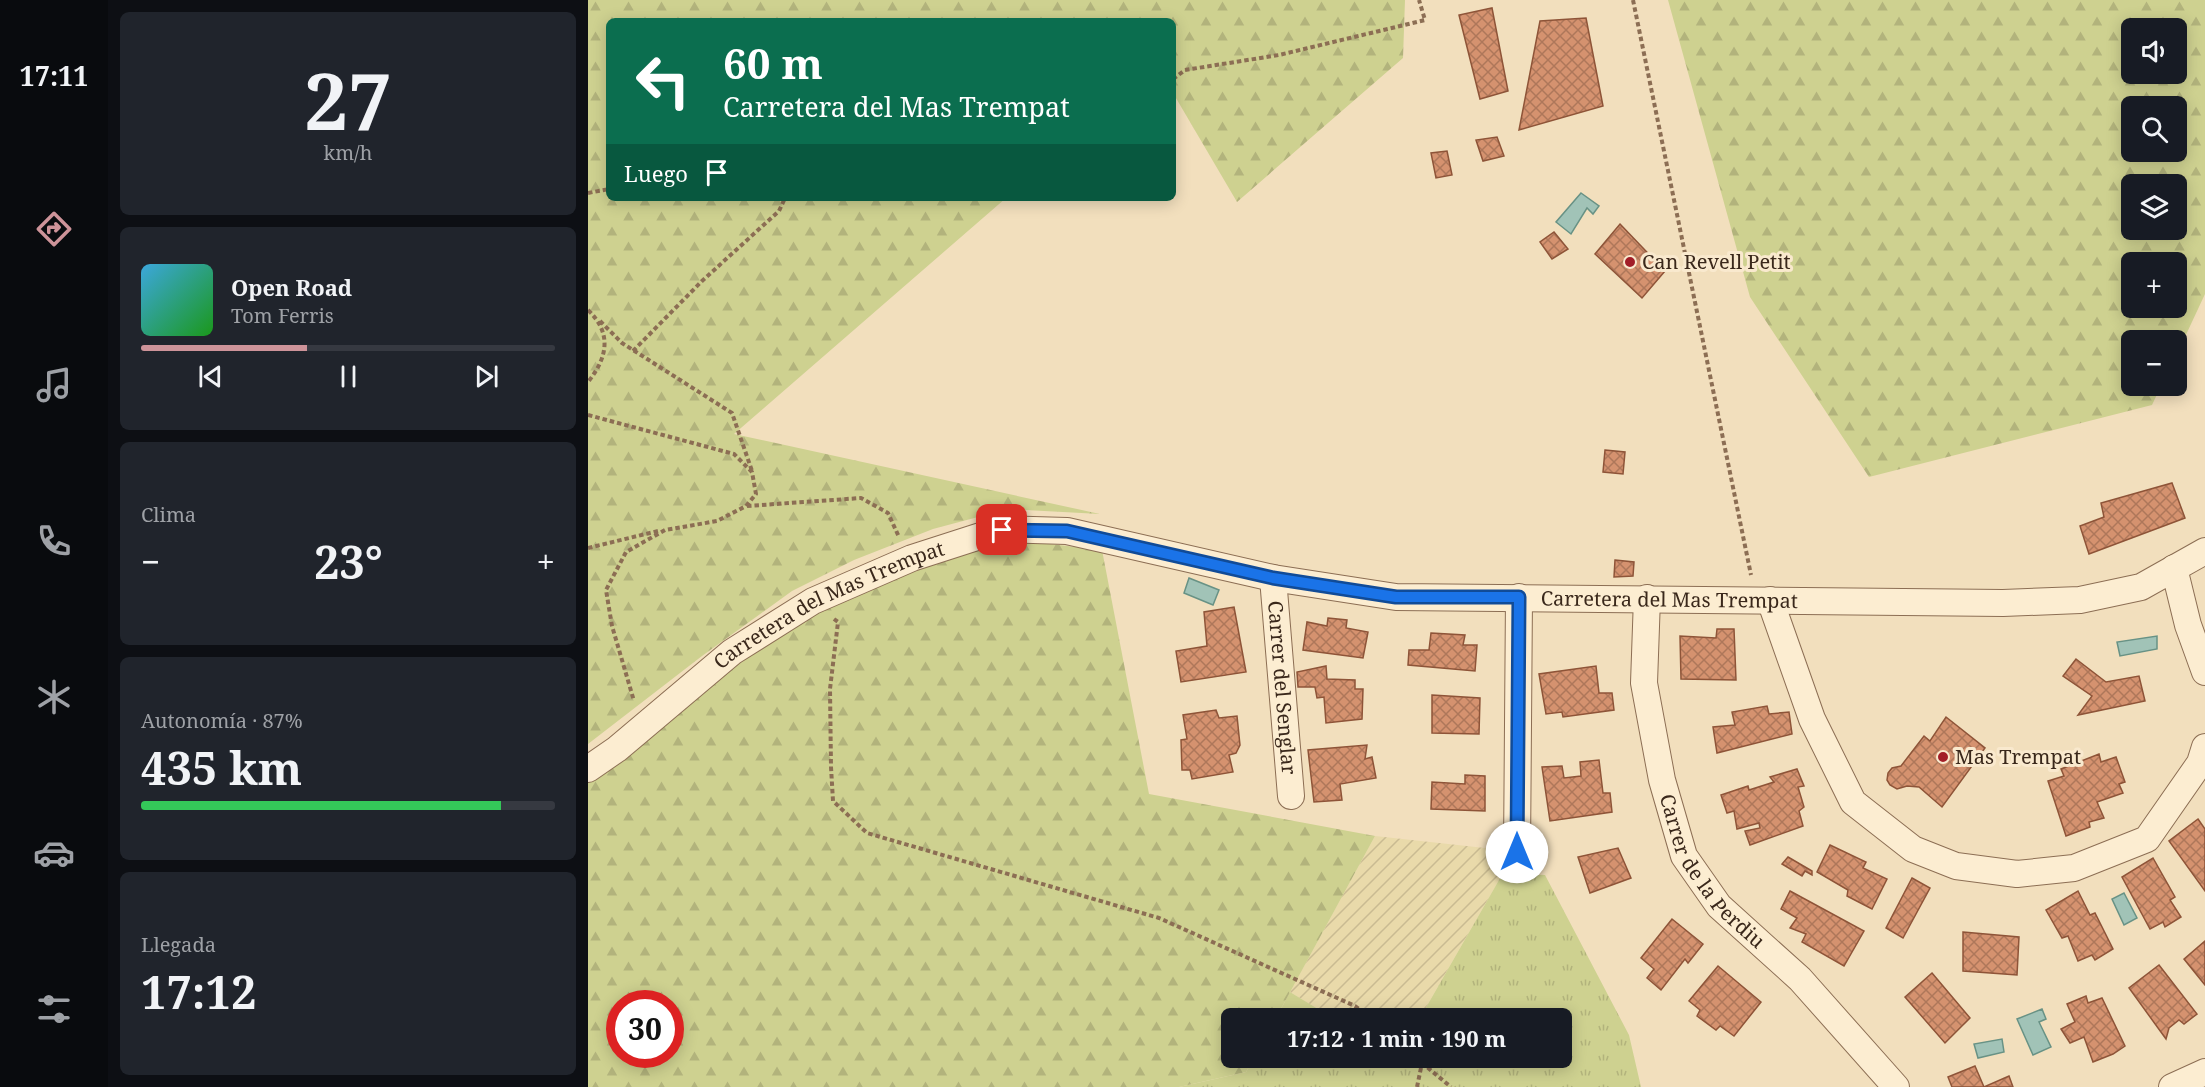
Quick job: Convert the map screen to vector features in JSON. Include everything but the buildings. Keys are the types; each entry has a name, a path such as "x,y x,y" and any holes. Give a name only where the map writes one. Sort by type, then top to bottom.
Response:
{"street":[{"name":"Carretera del Mas Trempat","path":"588,769 617,749 732,652 813,601 912,558 1002,530 1067,531 1273,578 1396,597 2003,603 2080,600 2141,587 2205,551"},
{"path":"2174,568 2188,625 2205,672"},
{"name":"Carrer del Senglar","path":"1273,578 1291,796"},
{"path":"1517,852 1519,597"},
{"name":"Carrer de la Perdiu","path":"1647,598 1644,682 1662,780 1684,856 1719,906 1800,979 1896,1087"},
{"path":"1763,600 1812,719 1853,802 1913,849 1956,866 2017,874 2074,868 2147,839 2200,764 2205,747"},
{"path":"2172,1087 2205,1072"}],"path":[{"path":"1176,77 1185,70 1279,55 1425,20 1419,0"},
{"path":"1633,0 1763,600"},
{"path":"588,193 606,190"},
{"path":"633,351 702,280 778,211 783,201"},
{"path":"588,310 622,344 732,413 752,472 756,494 746,506 717,521 665,530 588,548"},
{"path":"588,382 606,349 600,321"},
{"path":"588,415 734,454 752,472"},
{"path":"746,506 861,498 888,513 894,529 912,558"},
{"path":"645,726 631,694 612,626 606,590 626,552 665,530"},
{"path":"813,601 838,622 830,689 833,801 867,833 1159,918 1358,1008"},
{"path":"1417,1087 1421,1068"},
{"path":"1428,1068 1451,1087"}],"shaded area":[{"path":"1375,836 1494,849 1503,873 1426,1008 1316,1008 1290,992"}],"green space":[{"path":"588,0 1405,0 1403,58 1237,202 1176,98 1176,18 606,18 606,201 1003,201 734,434 1100,514 1008,509 933,529 854,560 792,591 702,656 588,744"},
{"path":"1668,0 2205,0 2205,294 2187,333 2187,330 2121,330 2121,396 2156,396 2152,405 1869,477 1750,297"},
{"path":"991,537 1102,550 1149,794 1375,836 1281,1008 1221,1008 1221,1068 1248,1068 1246,1072 1179,1087 588,1087 588,774 830,597"},
{"path":"1503,873 1545,875 1629,1035 1641,1087 1179,1087 1246,1072 1248,1068 1572,1068 1572,1008 1426,1008"},
{"path":"1290,992 1316,1008 1281,1008"}],"water":[{"path":"1581,193 1599,206 1593,214 1587,208 1571,234 1556,222"},
{"path":"1189,578 1219,590 1213,605 1184,593"},
{"path":"2157,636 2157,649 2120,656 2117,642"},
{"path":"2124,893 2137,918 2124,925 2112,899"},
{"path":"2042,1009 2046,1019 2039,1022 2051,1047 2033,1055 2017,1019"},
{"path":"2002,1039 2004,1052 1978,1058 1974,1044"}],"place":[{"name":"Can Revell Petit","path":"1630,262"},
{"name":"Mas Trempat","path":"1943,757"}],"route":[{"path":"1002,530 1067,531 1273,578 1396,597 1519,597 1517,852"}]}
